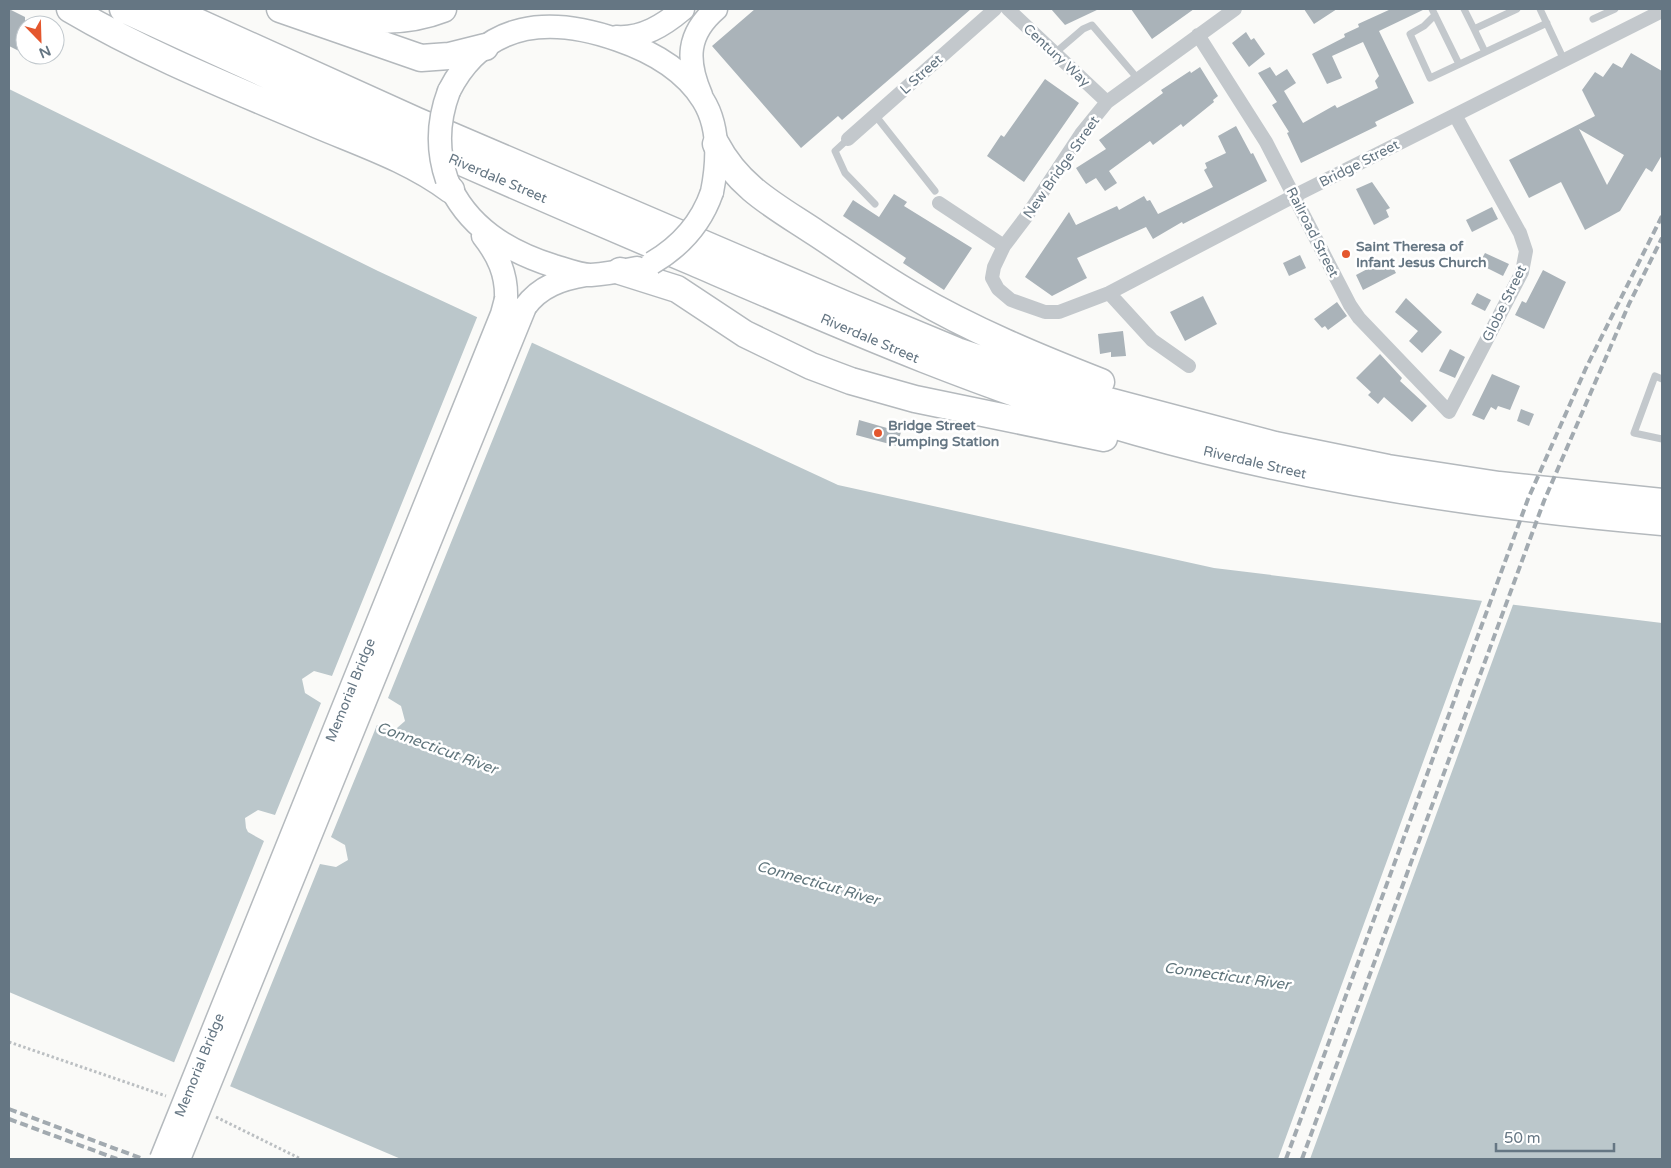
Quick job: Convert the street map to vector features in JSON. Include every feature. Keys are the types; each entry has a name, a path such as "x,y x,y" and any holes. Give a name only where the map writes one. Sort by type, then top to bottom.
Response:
{"highway":[{"path":"70,9 106,29 227,86 419,168 449,185"},
{"name":"Riverdale Street","path":"123,9 361,119 944,368 1135,432 1326,456 1443,478 1662,502"},
{"name":"Riverdale Street","path":"169,9 426,125 957,351 1317,476 1477,503 1662,522"},
{"path":"280,9 345,18 385,20 414,17 443,9"},
{"path":"280,9 417,57 439,58 485,47"},
{"path":"716,144 727,164 745,185 912,295 968,324 1228,445"},
{"path":"620,271 677,289 745,334 811,366 873,388 1110,439 1228,445"}],"main road":[{"name":"Memorial Bridge","path":"161,1159 502,314 516,303 536,295 549,286 589,275 620,271 652,263 676,247 690,233 702,216 712,192 716,163 716,144 713,127 694,74 692,40 700,24 716,9"},
{"path":"610,37 636,36 656,28 673,14"},
{"path":"589,275 518,253 500,243 474,223 457,201 449,185 442,159 440,138 442,114 449,91 464,67 485,47 510,33 538,26 567,26 610,37 640,48 658,58 682,77 703,100"},
{"name":"Memorial Bridge","path":"179,1159 516,303 500,261 474,223"}],"street":[{"name":"L Street","path":"848,139 995,9"},
{"name":"Century Way","path":"1008,9 1107,102"},
{"name":"New Bridge Street","path":"1055,312 1045,312 1011,300 998,289 992,278 992,273 1004,246 1026,217 1081,134 1107,102 1235,9"},
{"name":"Bridge Street","path":"1055,312 1108,293 1655,12"},
{"name":"Railroad Street","path":"1198,35 1258,126 1347,298 1360,318 1449,412"},
{"name":"Globe Street","path":"1449,412 1522,272 1526,251 1520,233 1455,115"},
{"path":"937,197 1004,246"},
{"path":"1108,293 1152,340 1189,366"}],"lane":[{"path":"1464,9 1485,52"},
{"path":"1474,30 1517,9"},
{"path":"1540,9 1564,60"},
{"path":"1593,19 1615,9"},
{"path":"1459,64 1434,12 1424,26 1410,34 1430,78 1547,23"},
{"path":"1055,53 1083,29 1092,25 1138,79"},
{"path":"875,115 937,197"},
{"path":"848,139 835,151 845,173 875,204"},
{"path":"1662,379 1655,376 1634,433 1662,439"}],"path":[{"path":"9,1042 175,1100"},
{"path":"214,1116 301,1159"}],"water":[{"name":"Connecticut River","path":"9,89 378,271 838,485 1214,568 1662,623 1662,1159 401,1159 9,992"}],"pier":[{"path":"478,315 533,340 388,698 401,706 405,721 397,728 388,730 377,725 331,837 345,845 348,860 336,867 320,864 229,1089 173,1065 264,841 248,832 245,818 258,810 275,815 321,703 305,693 302,679 314,671 332,676"},
{"path":"1483,598 1514,602 1310,1159 1278,1159"}],"building":[{"path":"9,9 21,15 15,15 15,49 9,46"},
{"path":"755,9 971,9 842,120 838,116 801,148 712,46"},
{"path":"1051,9 1099,9 1065,25"},
{"path":"1131,9 1194,9 1152,39"},
{"path":"1304,9 1337,9 1314,24"},
{"path":"1391,9 1425,9 1379,31 1414,103 1375,122 1377,126 1301,163 1287,133 1289,132 1272,105 1277,102 1258,73 1270,67 1276,76 1287,69 1296,83 1284,91 1303,123 1335,105 1337,108 1378,88 1375,81 1379,76 1363,42 1332,56 1342,78 1327,84 1312,54 1345,37 1344,34 1359,27 1358,24"},
{"path":"1246,32 1251,40 1254,38 1265,54 1249,67 1232,43"},
{"path":"1631,53 1662,71 1662,155 1652,172 1646,168 1620,211 1585,230 1561,182 1529,198 1509,160 1595,116 1582,90 1595,72 1603,77 1613,63 1622,68","holes":["1579,129 1624,155 1607,185"]},
{"path":"1200,67 1218,96 1213,100 1214,102 1183,127 1181,124 1153,145 1150,141 1109,171 1117,183 1105,191 1096,178 1086,184 1076,168 1106,149 1099,140 1163,93 1161,90 1190,71 1191,73"},
{"path":"1045,79 1079,103 1024,182 987,156 1001,135 1004,137"},
{"path":"1236,126 1251,154 1253,153 1267,181 1183,224 1182,222 1153,239 1146,227 1077,258 1087,278 1052,296 1025,277 1069,212 1076,225 1117,206 1119,210 1144,196 1147,201 1150,200 1158,214 1213,187 1204,170 1207,168 1205,163 1226,153 1218,136"},
{"path":"1372,182 1390,208 1386,210 1389,217 1374,225 1356,189"},
{"path":"894,194 907,202 904,206 972,248 944,290 903,263 906,258 843,216 853,200 879,217"},
{"path":"1492,207 1498,219 1472,232 1466,220"},
{"path":"1485,253 1509,264 1503,276 1479,264"},
{"path":"1300,255 1306,268 1289,276 1283,263"},
{"path":"1388,258 1396,273 1363,290 1356,275"},
{"path":"1543,270 1566,282 1544,329 1515,315 1522,301 1526,303"},
{"path":"1477,293 1491,300 1485,311 1471,304"},
{"path":"1203,296 1217,324 1185,341 1170,312"},
{"path":"1406,298 1442,332 1422,353 1409,341 1418,331 1395,312"},
{"path":"1337,302 1347,316 1328,330 1325,326 1322,328 1314,319"},
{"path":"1123,331 1126,356 1111,357 1111,352 1100,354 1098,334"},
{"path":"1450,349 1465,357 1455,378 1439,371"},
{"path":"1380,354 1402,378 1400,381 1427,406 1412,422 1384,397 1378,404 1368,395 1371,392 1356,378"},
{"path":"1492,374 1520,386 1510,410 1498,406 1496,410 1491,407 1484,420 1472,415"},
{"path":"1521,409 1534,414 1529,426 1517,421"},
{"name":"Bridge Street Pumping Station","path":"859,420 901,432 897,446 856,435"}],"railway":[{"path":"1286,1159 1528,499 1586,368 1662,216"},
{"path":"1302,1159 1544,501 1629,304 1662,238"},
{"path":"9,1109 143,1159"},
{"path":"9,1119 117,1159"}],"place":[{"name":"Saint Theresa of Infant Jesus Church","path":"1346,254"},
{"name":"Bridge Street Pumping Station","path":"878,433"}]}
